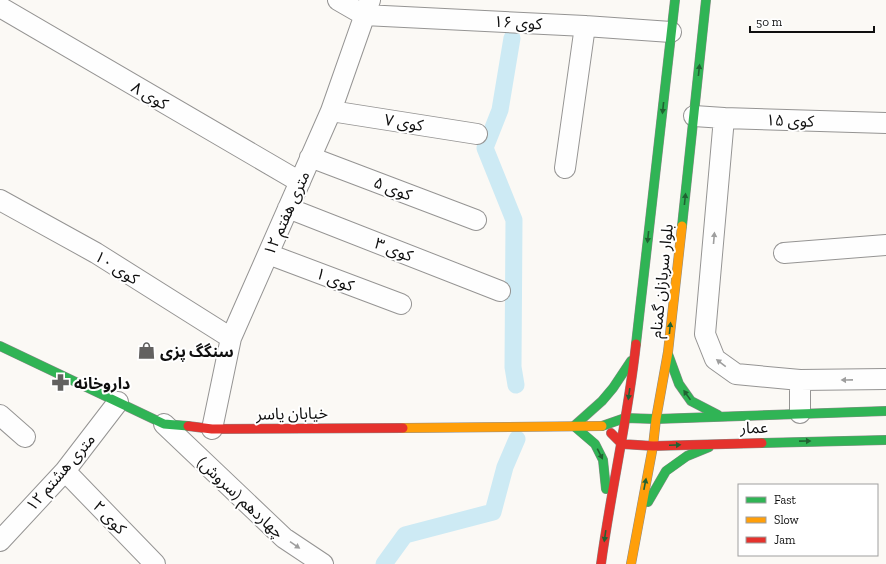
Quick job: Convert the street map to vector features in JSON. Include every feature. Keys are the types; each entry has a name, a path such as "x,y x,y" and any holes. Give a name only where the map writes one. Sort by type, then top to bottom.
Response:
{"main road":[{"name":"بلوار سربازان گمنام","path":"601,564 608,512 622,444 635,355 675,0"},
{"name":"بلوار سربازان گمنام","path":"631,564 653,446 656,419 668,352 706,0"},
{"name":"خیابان یاسر","path":"0,346 164,424 212,429 602,426 626,418"},
{"path":"668,352 679,384 691,401 719,416"},
{"path":"608,512 604,460 595,444 574,426 602,401 618,383 635,355"},
{"name":"عمار","path":"626,418 656,419 886,411"},
{"path":"602,426 622,444"},
{"name":"عمار","path":"622,444 653,446 718,443 886,440"},
{"path":"639,517 666,471 687,456 718,443"}],"street":[{"path":"338,0 367,7"},
{"name":"کوی ۸","path":"0,7 300,182"},
{"name":"کوی ۱۶","path":"367,7 671,32"},
{"name":"۱۲ متری هفتم","path":"212,429 231,338 331,111 367,7"},
{"path":"565,168 585,26"},
{"name":"کوی ۷","path":"331,111 477,134"},
{"name":"کوی ۱۵","path":"694,116 886,123"},
{"path":"724,118 705,334 716,360 736,374 800,380 886,379"},
{"name":"کوی ۵","path":"310,157 476,220"},
{"name":"کوی ۱۰","path":"0,200 96,253 231,338"},
{"name":"کوی ۳","path":"288,208 500,291"},
{"path":"784,253 886,245"},
{"name":"کوی ۱","path":"268,254 401,304"},
{"path":"800,380 800,413"},
{"name":"۱۲ متری هشتم","path":"0,541 65,471 118,402"},
{"path":"0,415 25,437"},
{"name":"چهاردهم (سروش)","path":"164,424 284,538 323,564"},
{"name":"کوی ۲","path":"65,471 155,564"}],"waterway":[{"path":"512,38 500,110 485,148 514,220 513,367 516,385"},
{"path":"384,564 405,535 493,512 505,467 517,439"}],"traffic: fast":[{"path":"636,344 675,0"},
{"path":"682,226 706,0"},
{"path":"0,346 164,424 188,426"},
{"path":"668,354 679,384 691,401 718,415"},
{"path":"606,489 603,460 595,444 574,426 602,401 613,388 631,361"},
{"path":"602,426 625,418 656,419 886,411"},
{"path":"762,443 886,440"},
{"path":"648,502 666,471 687,456 709,447"}],"traffic: slow":[{"path":"631,564 653,446 656,419 668,352 682,226"},
{"path":"403,428 602,426"}],"traffic: jam":[{"path":"601,564 629,399 636,344"},
{"path":"188,426 212,429 403,428"},
{"path":"611,433 622,444 653,446 762,443"}],"place":[{"name":"سنگگ پزی","path":"147,351"},
{"name":"داروخانه","path":"61,383"}]}
